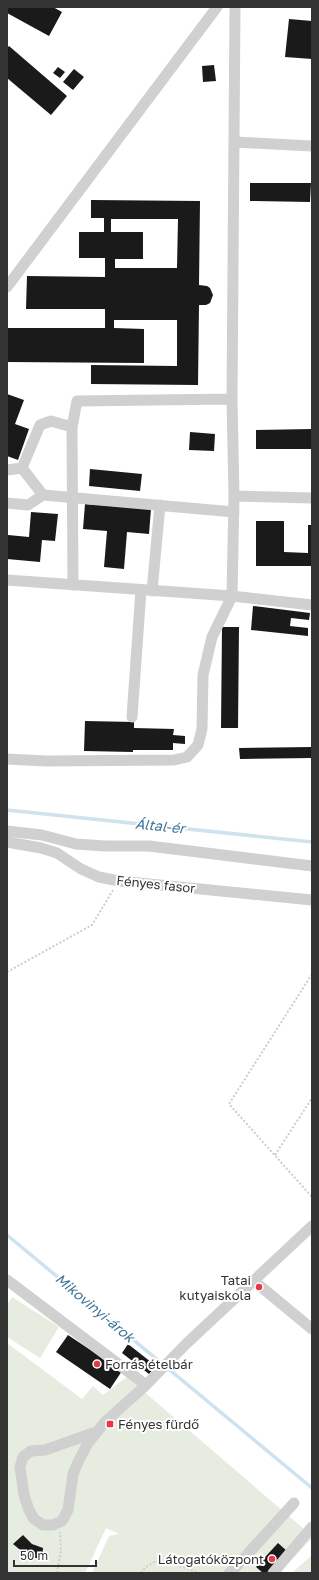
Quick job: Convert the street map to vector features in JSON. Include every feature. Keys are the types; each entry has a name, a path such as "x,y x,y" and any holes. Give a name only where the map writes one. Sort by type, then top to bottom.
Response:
{"street":[{"path":"7,287 217,7"},
{"path":"7,759 46,761 174,760 187,757 198,745 202,729 203,675 212,637 232,596 234,512 232,398 235,7"},
{"path":"234,142 312,146"},
{"path":"73,585 72,427 76,401 232,398"},
{"path":"22,468 40,425 51,421 72,427"},
{"path":"7,470 22,468"},
{"path":"22,468 43,495"},
{"path":"7,503 28,505 43,495 234,512"},
{"path":"234,496 312,498"},
{"path":"132,717 147,590 160,505"},
{"path":"7,580 232,596 312,605"},
{"path":"7,830 42,835 76,844 104,846 149,846 312,866"},
{"name":"Fényes fasor","path":"7,842 40,848 57,854 81,869 99,877 119,881 312,900"},
{"path":"96,1432 45,1450 31,1451 23,1457 20,1467 24,1495 34,1519 42,1525 53,1525 62,1521 68,1510 73,1474 79,1460 96,1432 105,1422 312,1226"},
{"path":"7,1280 153,1378"},
{"path":"254,1281 312,1329"},
{"path":"233,1572 294,1503"},
{"path":"273,1573 312,1527"}],"path":[{"path":"7,972 92,925 119,881"},
{"path":"312,974 229,1104 312,1197"},
{"path":"275,1155 311,1102 312,1098"},
{"path":"57,1573 62,1521"},
{"path":"141,1573 150,1564 162,1560 200,1573"}],"shaded area":[{"path":"12,1297 59,1327 40,1358 7,1337 7,1305"},
{"path":"7,1343 82,1399 93,1386 103,1395 127,1377 312,1536 312,1538 279,1573 92,1573 109,1536 119,1534 106,1528 86,1571 81,1573 7,1573"},
{"path":"312,1555 312,1573 292,1573"}],"building":[{"path":"7,7 53,7 62,12 49,36 7,13"},
{"path":"289,19 312,21 312,59 285,57"},
{"path":"9,46 67,96 51,115 7,78 7,48"},
{"path":"214,65 216,81 203,82 202,66"},
{"path":"58,67 65,72 60,78 53,73"},
{"path":"74,69 84,77 73,90 63,82"},
{"path":"250,183 311,183 310,202 250,201"},
{"path":"91,200 200,201 199,285 210,288 213,295 210,303 206,305 199,305 198,385 91,384 91,365 177,366 177,320 114,320 114,328 144,329 144,363 7,362 7,328 105,328 105,309 26,309 27,276 105,277 105,258 79,258 79,232 104,232 104,218 91,218","holes":["111,219 178,219 177,268 115,268 115,259 143,259 143,232 111,232"]},
{"path":"7,394 24,400 15,424 29,429 18,460 7,456"},
{"path":"312,429 312,449 256,449 256,430"},
{"path":"190,432 215,434 214,451 189,450"},
{"path":"90,469 142,474 140,491 89,486"},
{"path":"85,504 151,509 149,534 127,532 124,569 104,567 107,531 83,529"},
{"path":"31,512 58,514 55,541 42,540 40,562 7,559 8,535 29,537"},
{"path":"256,521 284,521 284,552 308,553 308,525 312,525 312,566 256,566"},
{"path":"253,606 310,613 309,620 291,618 290,626 308,628 308,636 251,630"},
{"path":"222,627 239,627 238,728 221,728"},
{"path":"85,721 134,722 134,728 174,729 173,735 185,736 185,744 173,743 173,750 133,750 133,752 84,751"},
{"path":"312,747 312,758 240,759 239,748"},
{"path":"68,1335 122,1371 110,1389 56,1352"},
{"path":"128,1344 156,1366 149,1374 122,1353"},
{"path":"23,1535 32,1544 43,1548 42,1559 31,1557 13,1544"},
{"name":"Látogatóközpont","path":"278,1543 288,1552 269,1573 263,1573 256,1567"}],"waterway":[{"name":"Által-ér","path":"7,810 312,842"},
{"name":"Mikovinyi-árok","path":"7,1235 312,1488"}],"place":[{"name":"Tatai kutyaiskola","path":"259,1287"},
{"name":"Forrás ételbár","path":"97,1364"},
{"name":"Fényes fürdő","path":"110,1424"},
{"name":"Látogatóközpont","path":"272,1559"}]}
